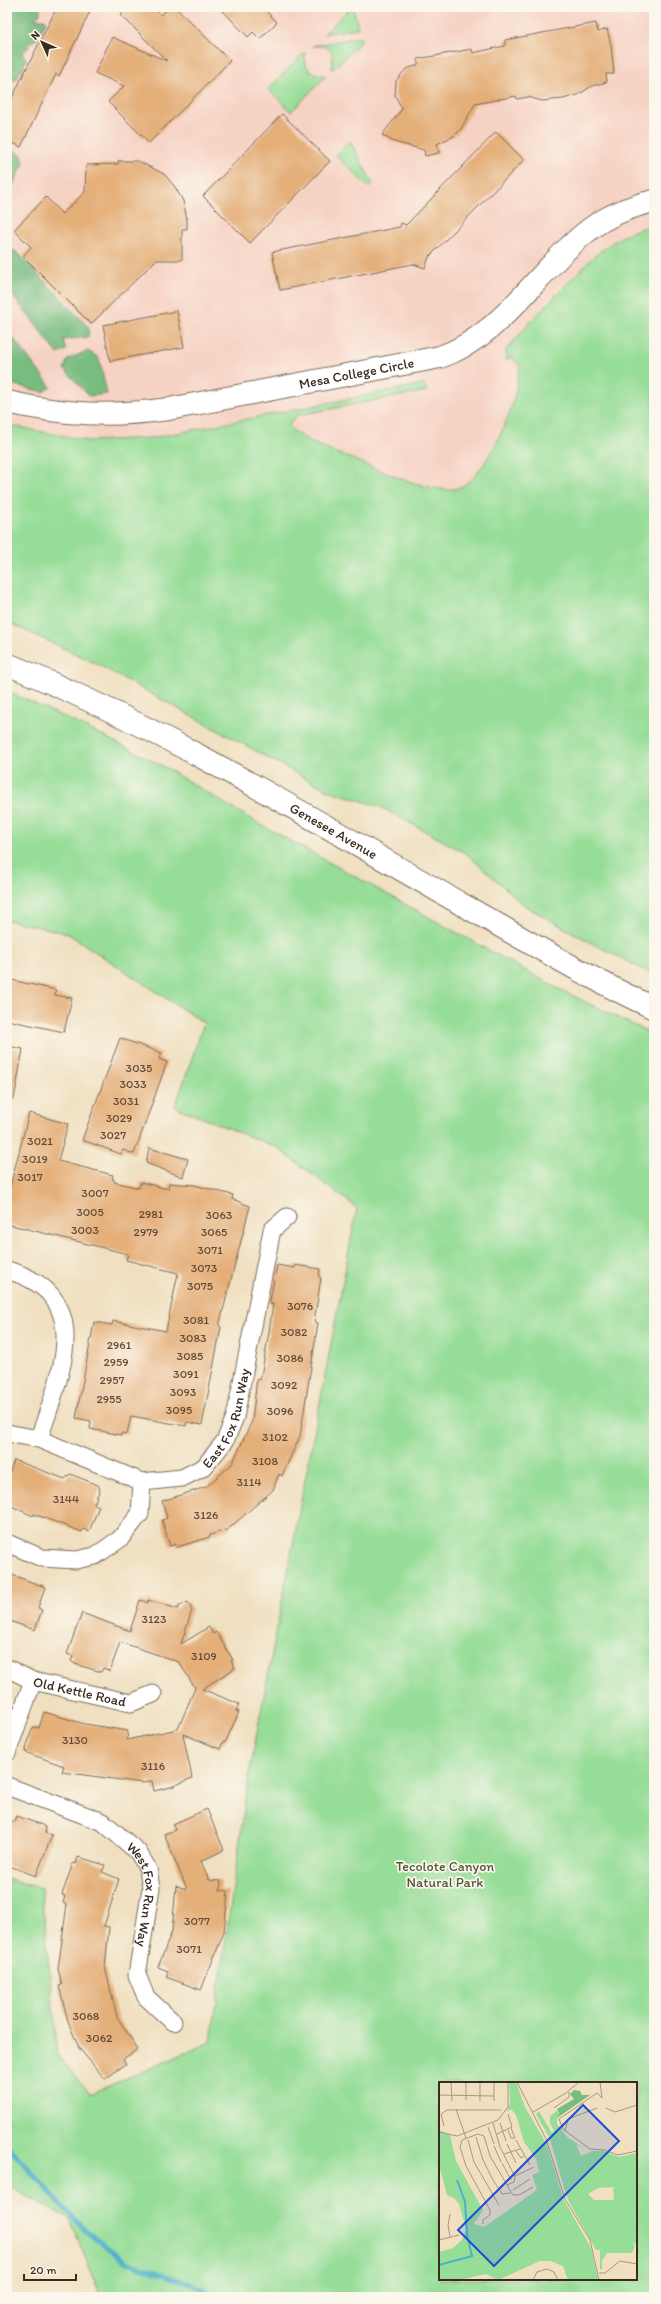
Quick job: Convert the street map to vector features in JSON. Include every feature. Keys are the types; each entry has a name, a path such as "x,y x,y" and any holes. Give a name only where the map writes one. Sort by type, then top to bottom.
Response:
{"main road":[{"name":"Mesa College Circle","path":"7,402 68,414 145,412 440,357 458,349 483,334 577,241 600,223 618,212 654,200"},
{"name":"Genesee Avenue","path":"7,664 125,717 358,845 611,989 654,1008"}],"street":[{"name":"East Fox Run Way","path":"7,1433 39,1439 142,1482 182,1478 204,1467 225,1441 235,1417 272,1230 288,1217"},
{"path":"7,1270 38,1282 53,1297 62,1316 66,1345 58,1379 39,1439"},
{"path":"7,1544 42,1558 76,1560 95,1556 120,1539 140,1514 142,1482"},
{"name":"Old Kettle Road","path":"7,1668 33,1681 131,1703 153,1694"},
{"path":"7,1753 33,1681"},
{"name":"West Fox Run Way","path":"7,1786 104,1822 138,1852 148,1869 151,1888 137,1975 146,1997 173,2022"}],"shaded area":[{"path":"7,7 654,7 654,233 528,387 488,479 464,496 90,441 7,425"}],"green space":[{"path":"7,7 40,7 40,14 34,19 45,19 46,22 38,38 30,43 28,48 22,53 26,59 22,72 19,71 18,78 8,83"},
{"path":"351,7 353,7 358,28 324,34"},
{"path":"360,37 361,42 332,70 332,55 329,49 321,46 312,46"},
{"path":"305,52 305,63 310,72 326,76 291,112 268,89"},
{"path":"350,141 373,184 368,187 336,155"},
{"path":"7,147 22,155 24,163 13,184 7,183"},
{"path":"654,224 654,975 599,947 525,906 467,854 379,806 327,790 93,662 7,622 7,425 90,441 152,438 423,384 427,391 298,415 291,421 289,427 315,444 397,477 434,488 454,489 464,485 473,478 481,468 496,443 511,408 520,366 511,357 506,360 506,350 534,318 594,256 628,233"},
{"path":"11,249 20,255 89,328 88,337 63,340 66,350 58,354 7,288 7,252"},
{"path":"7,330 51,387 43,392 7,383"},
{"path":"88,351 99,358 107,394 89,396 64,369 68,359"},
{"name":"Tecolote Canyon Natural Park","path":"7,691 79,724 161,765 249,818 557,988 654,1034 654,2297 101,2297 70,2219 7,2186 7,1879 41,1888 58,2056 90,2094 211,2042 250,1769 357,1208 276,1147 175,1107 204,1023 67,933 7,920"}],"building":[{"path":"57,7 92,7 59,76 56,74 21,147 7,140 7,108"},
{"path":"129,7 153,7 161,15 170,7 175,7 230,61 149,143 108,102 124,86 95,73 112,37 167,61 121,15"},
{"path":"219,7 262,7 277,22 260,39 253,32 248,37"},
{"path":"596,23 598,32 607,29 611,45 614,74 606,74 607,82 592,86 578,95 563,99 542,101 528,97 517,99 516,96 475,104 461,129 454,136 437,144 439,153 425,156 424,150 394,142 382,135 402,109 395,95 396,81 406,69 418,65 418,59 472,49 473,53 505,46 505,40"},
{"path":"282,114 330,161 250,243 203,196"},
{"path":"496,132 524,160 429,257 425,268 413,264 280,290 272,252 400,227 401,223 406,225"},
{"path":"118,161 138,161 164,174 175,187 183,201 187,219 187,229 182,229 182,260 156,260 91,324 23,256 31,247 14,230 46,197 62,214 85,192 86,165 118,164"},
{"path":"177,311 184,347 110,361 103,325"},
{"path":"7,979 56,990 55,995 72,998 64,1032 7,1020"},
{"path":"120,1038 162,1053 159,1059 167,1062 134,1154 123,1150 121,1154 82,1140"},
{"path":"7,1046 23,1049 14,1099 7,1098"},
{"path":"29,1113 68,1124 58,1161 113,1175 112,1179 114,1179 114,1182 139,1188 141,1182 168,1189 169,1183 194,1185 233,1195 232,1199 250,1206 219,1326 221,1327 202,1425 187,1422 186,1426 131,1416 127,1434 122,1433 121,1435 90,1429 91,1421 76,1418 94,1322 112,1325 113,1321 166,1331 178,1273 126,1260 128,1254 7,1224 7,1199"},
{"path":"149,1148 188,1159 183,1177 146,1163"},
{"path":"277,1265 295,1268 295,1265 320,1269 319,1277 321,1278 314,1322 318,1323 300,1436 282,1476 279,1474 273,1490 227,1530 177,1547 176,1544 170,1546 162,1520 167,1518 162,1501 206,1487 232,1464 252,1421 257,1379 260,1380 269,1332 273,1304 270,1304 271,1295"},
{"path":"14,1460 65,1479 70,1474 98,1485 100,1489 94,1504 99,1506 89,1532 83,1529 82,1532 34,1514 33,1516 7,1504 7,1480"},
{"path":"10,1574 45,1587 38,1608 42,1610 35,1630 7,1620 7,1582"},
{"path":"140,1600 148,1603 148,1600 178,1609 179,1606 188,1602 192,1610 181,1644 209,1627 213,1634 216,1632 233,1660 231,1661 235,1668 202,1689 239,1704 236,1711 239,1712 225,1743 223,1742 220,1749 183,1734 192,1778 171,1787 154,1791 152,1781 143,1783 62,1772 64,1766 25,1752 31,1732 34,1727 39,1728 44,1712 85,1724 128,1731 127,1740 178,1729 195,1688 179,1662 120,1642 110,1671 103,1668 101,1672 75,1664 71,1661 73,1656 67,1654 82,1613 130,1631"},
{"path":"207,1809 224,1850 201,1861 209,1880 221,1881 220,1890 228,1891 224,1932 201,1990 166,1977 168,1971 158,1967 172,1931 176,1886 187,1889 164,1834 175,1830 173,1824"},
{"path":"16,1816 42,1825 46,1828 45,1833 52,1835 36,1876 7,1865 7,1819 14,1822"},
{"path":"78,1857 105,1865 102,1872 119,1879 104,1926 109,1927 105,1967 117,2017 138,2049 123,2059 126,2064 105,2079 79,2048 68,2021 59,1986 62,1985 58,1969 67,1904 63,1903 65,1896 62,1895 73,1863 76,1864"}],"waterway":[{"path":"7,2145 83,2228 126,2262 191,2284 218,2297"}]}
